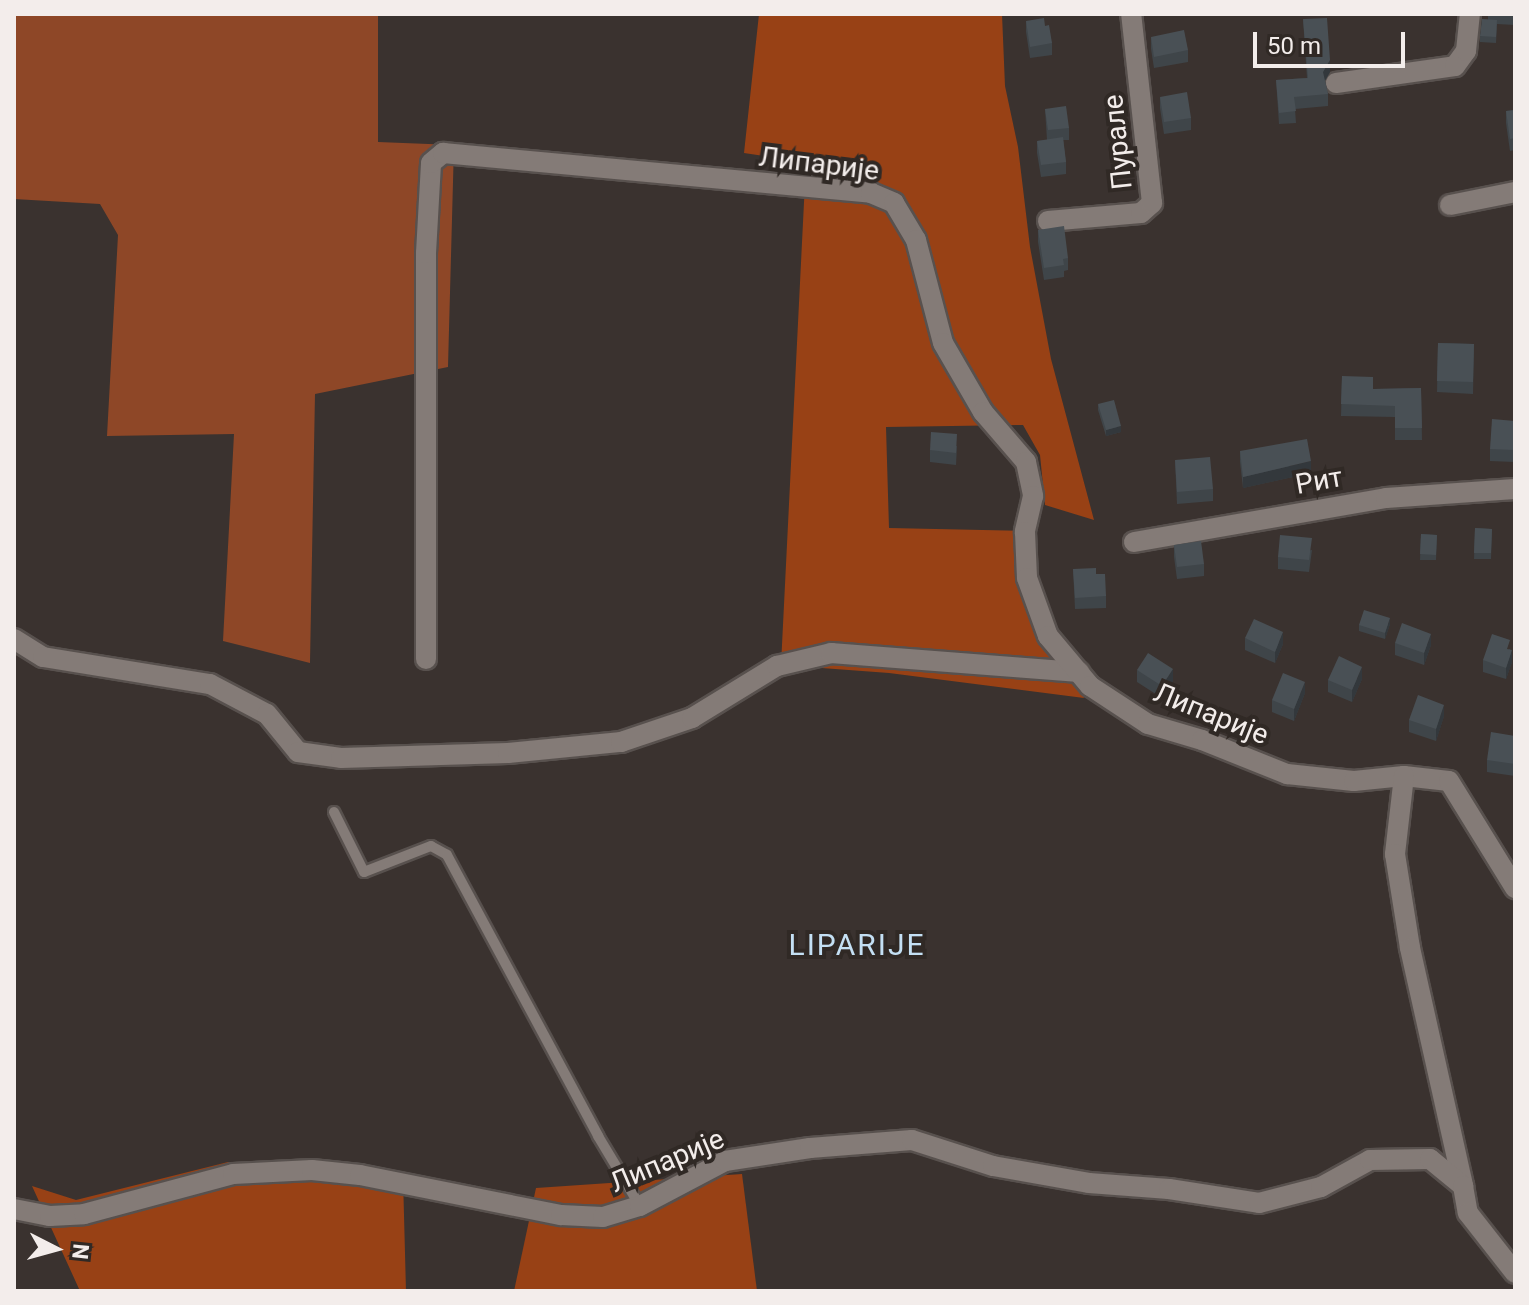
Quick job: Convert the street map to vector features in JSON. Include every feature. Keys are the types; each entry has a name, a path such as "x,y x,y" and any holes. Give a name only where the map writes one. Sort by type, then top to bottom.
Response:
{"street":[{"name":"Пурале","path":"1048,221 1141,213 1152,203 1131,14"},
{"path":"1336,83 1455,66 1466,51 1470,14"},
{"name":"Липарије","path":"426,659 426,253 431,163 443,153 871,193 894,203 916,240 943,343 983,412 1026,462 1033,496 1025,532 1027,578 1048,636 1090,686 1148,724 1202,740 1287,774 1354,781 1404,776 1449,781 1515,888"},
{"path":"1450,205 1515,192"},
{"name":"Рит","path":"1134,542 1386,498 1515,489"},
{"path":"14,639 43,657 210,684 267,714 298,752 341,758 508,753 621,742 692,718 777,666 831,653 1079,672"},
{"path":"1404,776 1395,854 1419,991 1468,1213 1515,1273"},
{"name":"Липарије","path":"14,1209 50,1216 84,1214 233,1174 312,1170 360,1175 561,1215 603,1217 640,1206 725,1161 810,1148 912,1140 1007,1169 1089,1183 1169,1189 1259,1203 1321,1187 1370,1160 1430,1159 1463,1186"}],"lane":[{"path":"334,812 364,872 431,846 447,855 598,1136 640,1206"}],"shaded area":[{"path":"14,14 378,14 378,142 454,145 448,367 315,394 310,663 223,641 234,434 107,436 118,235 100,204 14,199"},
{"path":"759,14 1002,14 1005,86 1018,147 1030,247 1051,359 1094,520 1045,505 1040,455 1023,425 886,427 889,528 1028,531 1030,557 1084,698 889,673 781,665 806,162 744,153"},
{"path":"228,1162 327,1164 403,1177 406,1291 80,1291 32,1186 76,1200"},
{"path":"742,1174 757,1291 514,1291 536,1188"}],"building":[{"path":"1044,18 1045,26 1049,25 1052,43 1030,47 1026,21"},
{"path":"1327,18 1330,60 1323,72 1328,94 1294,97 1296,111 1279,113 1276,80 1308,78 1303,19"},
{"path":"1482,19 1497,20 1496,37 1480,36"},
{"path":"1184,30 1188,50 1154,57 1151,37"},
{"path":"1187,92 1191,118 1164,122 1160,97"},
{"path":"1066,106 1069,128 1048,130 1045,109"},
{"path":"1515,110 1515,138 1510,139 1506,111"},
{"path":"1063,137 1066,162 1041,165 1037,141"},
{"path":"1064,226 1068,258 1063,259 1064,265 1044,268 1038,230"},
{"path":"1438,343 1474,344 1473,382 1437,381"},
{"path":"1342,376 1373,377 1373,389 1421,388 1422,428 1395,428 1395,406 1341,404"},
{"path":"1114,400 1121,426 1106,430 1098,404"},
{"path":"1492,419 1515,421 1515,450 1490,449"},
{"path":"931,432 957,434 956,453 930,450"},
{"path":"1307,439 1311,461 1243,477 1240,451"},
{"path":"1210,457 1213,489 1177,492 1175,460"},
{"path":"1475,528 1492,529 1491,553 1474,553"},
{"path":"1421,534 1437,535 1436,555 1420,554"},
{"path":"1280,535 1312,538 1309,560 1278,557"},
{"path":"1201,541 1204,564 1177,567 1174,545"},
{"path":"1096,568 1096,574 1105,574 1106,596 1075,598 1073,569"},
{"path":"1364,610 1390,618 1385,633 1359,625"},
{"path":"1254,619 1283,632 1275,652 1245,638"},
{"path":"1402,623 1431,634 1424,653 1395,643"},
{"path":"1492,634 1510,640 1507,649 1512,650 1506,668 1483,660"},
{"path":"1148,653 1173,669 1162,686 1137,670"},
{"path":"1339,656 1362,667 1352,690 1328,680"},
{"path":"1283,673 1305,682 1294,709 1272,700"},
{"path":"1418,695 1444,705 1436,729 1409,720"},
{"path":"1491,732 1515,736 1515,764 1487,760"}],"district":[{"name":"LIPARIJE","path":"857,945"}]}
